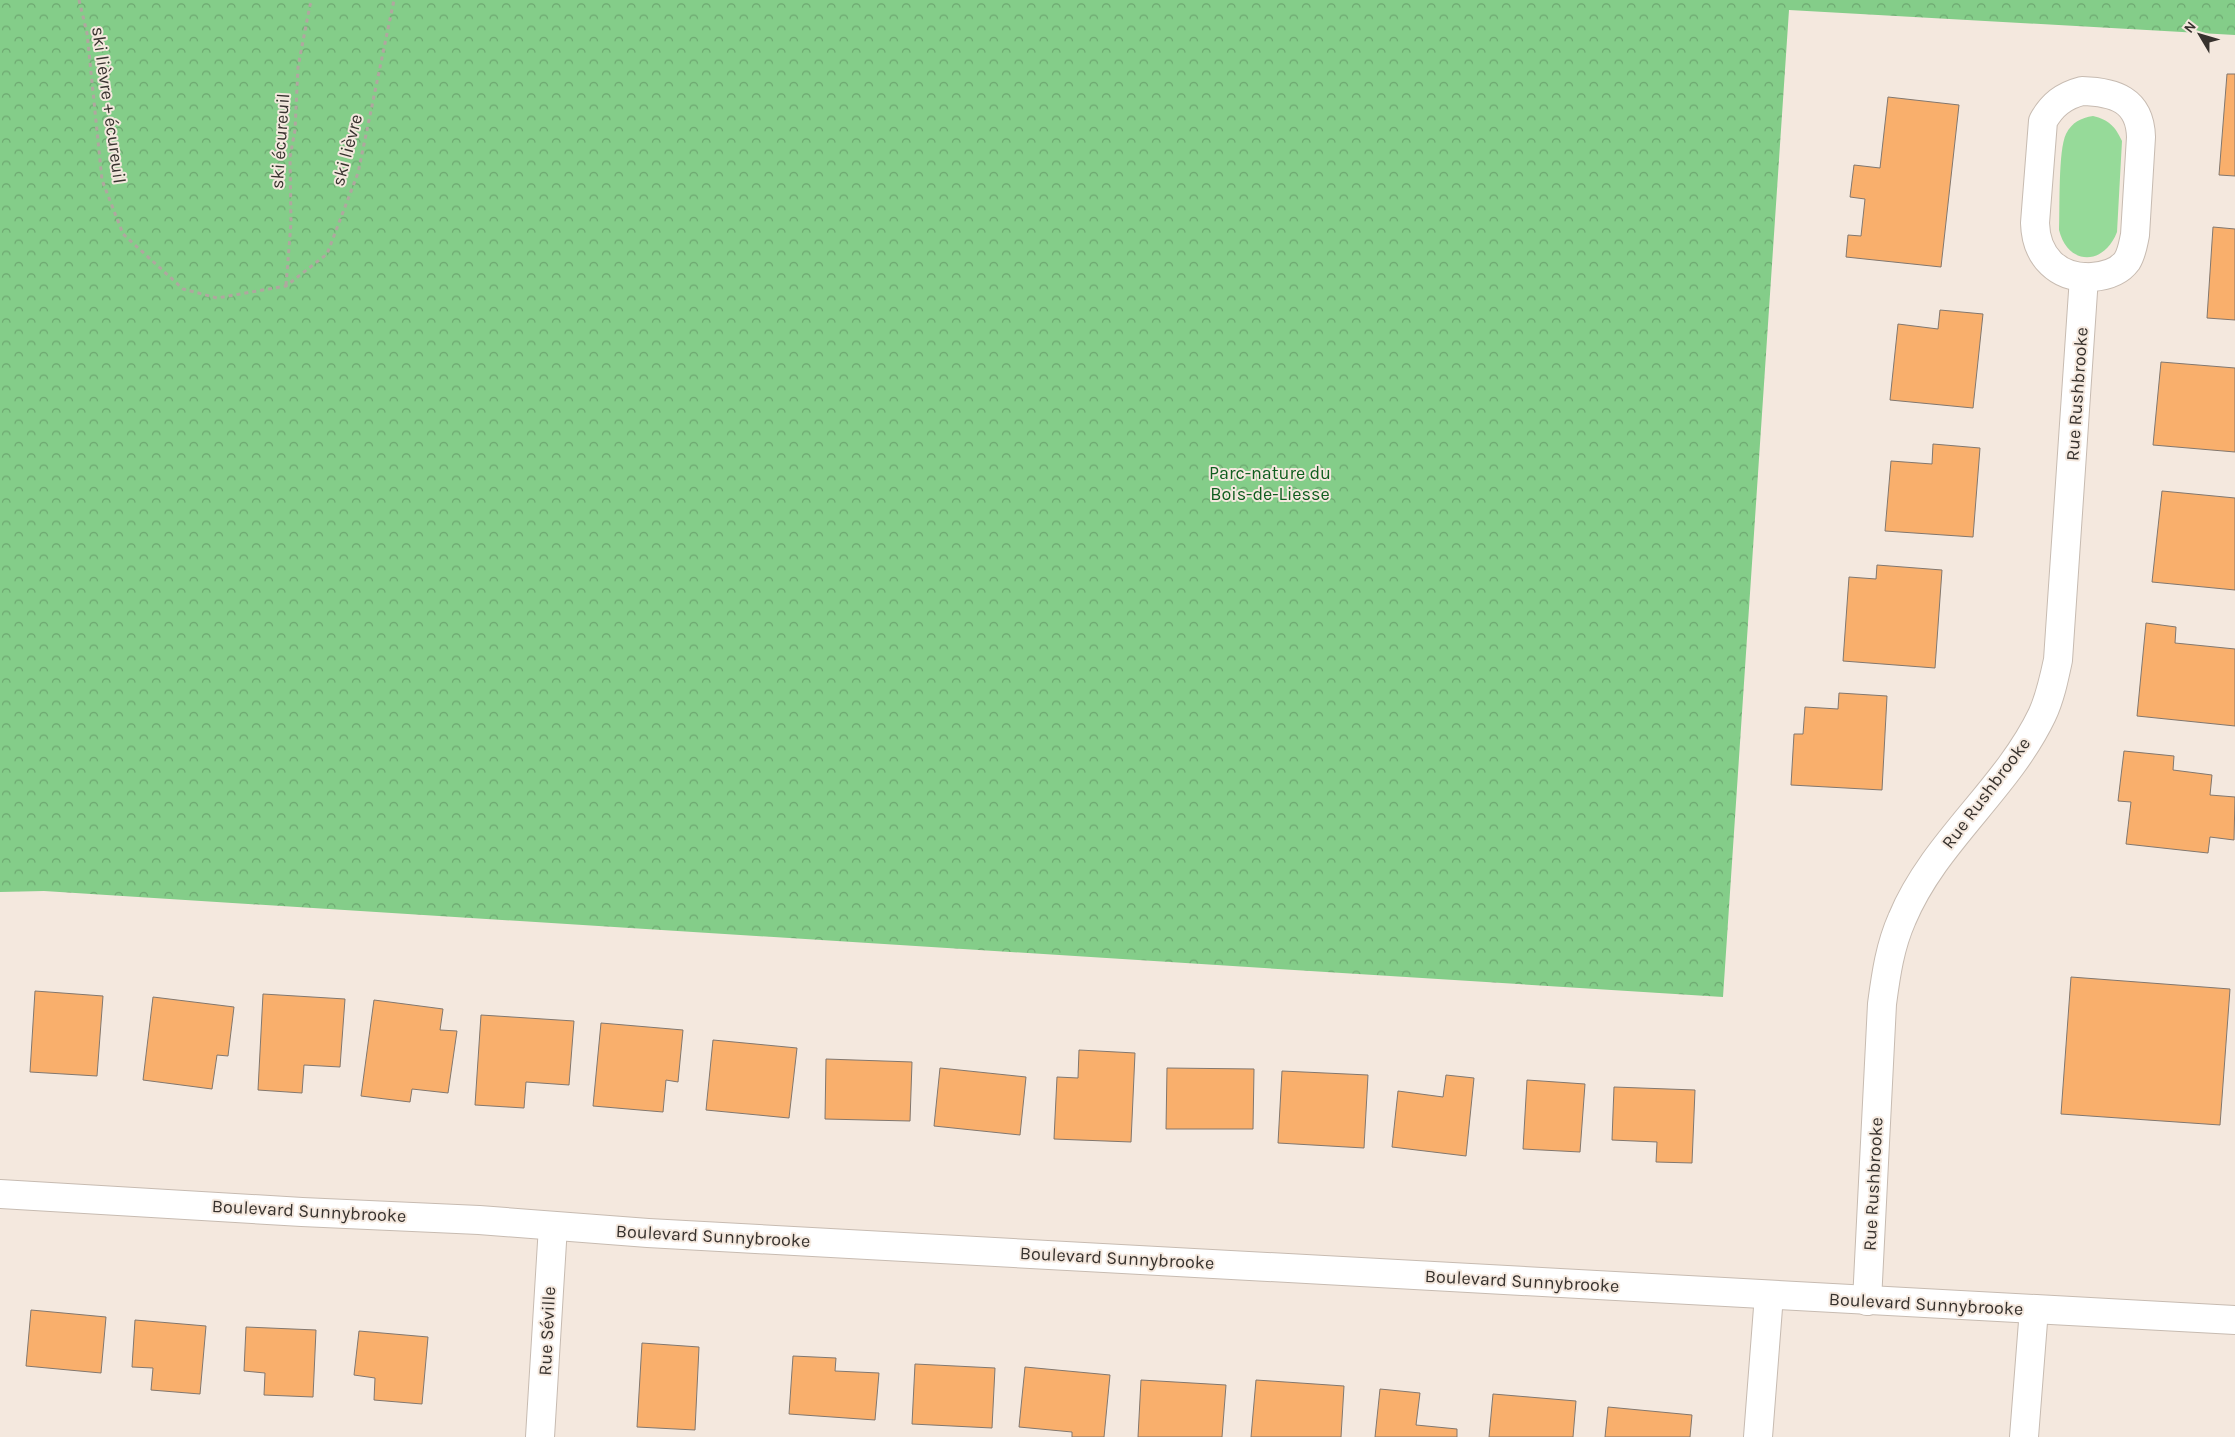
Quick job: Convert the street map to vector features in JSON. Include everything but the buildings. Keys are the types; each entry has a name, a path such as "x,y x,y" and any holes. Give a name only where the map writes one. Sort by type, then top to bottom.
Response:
{"street":[{"path":"2082,91 2097,92 2124,100 2134,109 2141,122 2135,235 2132,251 2126,262 2118,270 2109,274 2084,277 2066,274 2046,259 2035,236 2043,121 2060,100 2082,91"},
{"name":"Rue Rushbrooke","path":"1867,1301 1882,1004 1887,967 1893,944 1902,918 1932,866 2031,735 2042,714 2058,660 2084,277"},
{"name":"Boulevard Sunnybrooke","path":"0,1194 480,1220 648,1233 2235,1320"},
{"name":"Rue Séville","path":"540,1437 553,1226"},
{"path":"1758,1437 1769,1295"},
{"path":"2024,1437 2034,1309"}],"path":[{"name":"ski lièvre + écureuil","path":"79,0 87,33 102,180 123,234 183,289 217,298 286,286"},
{"name":"ski écureuil","path":"286,286 291,223 290,157 297,111 298,67 310,5 314,0"},
{"name":"ski lièvre","path":"286,286 327,254 355,182 394,0"}],"green space":[{"name":"Parc-nature du Bois-de-Liesse","path":"0,0 2235,0 2235,35 1789,10 1723,997 44,891 0,892"},
{"path":"2093,116 2111,124 2122,141 2117,232 2104,251 2095,256 2087,257 2078,255 2070,250 2059,230 2061,166 2063,142 2068,130 2077,121"}]}
